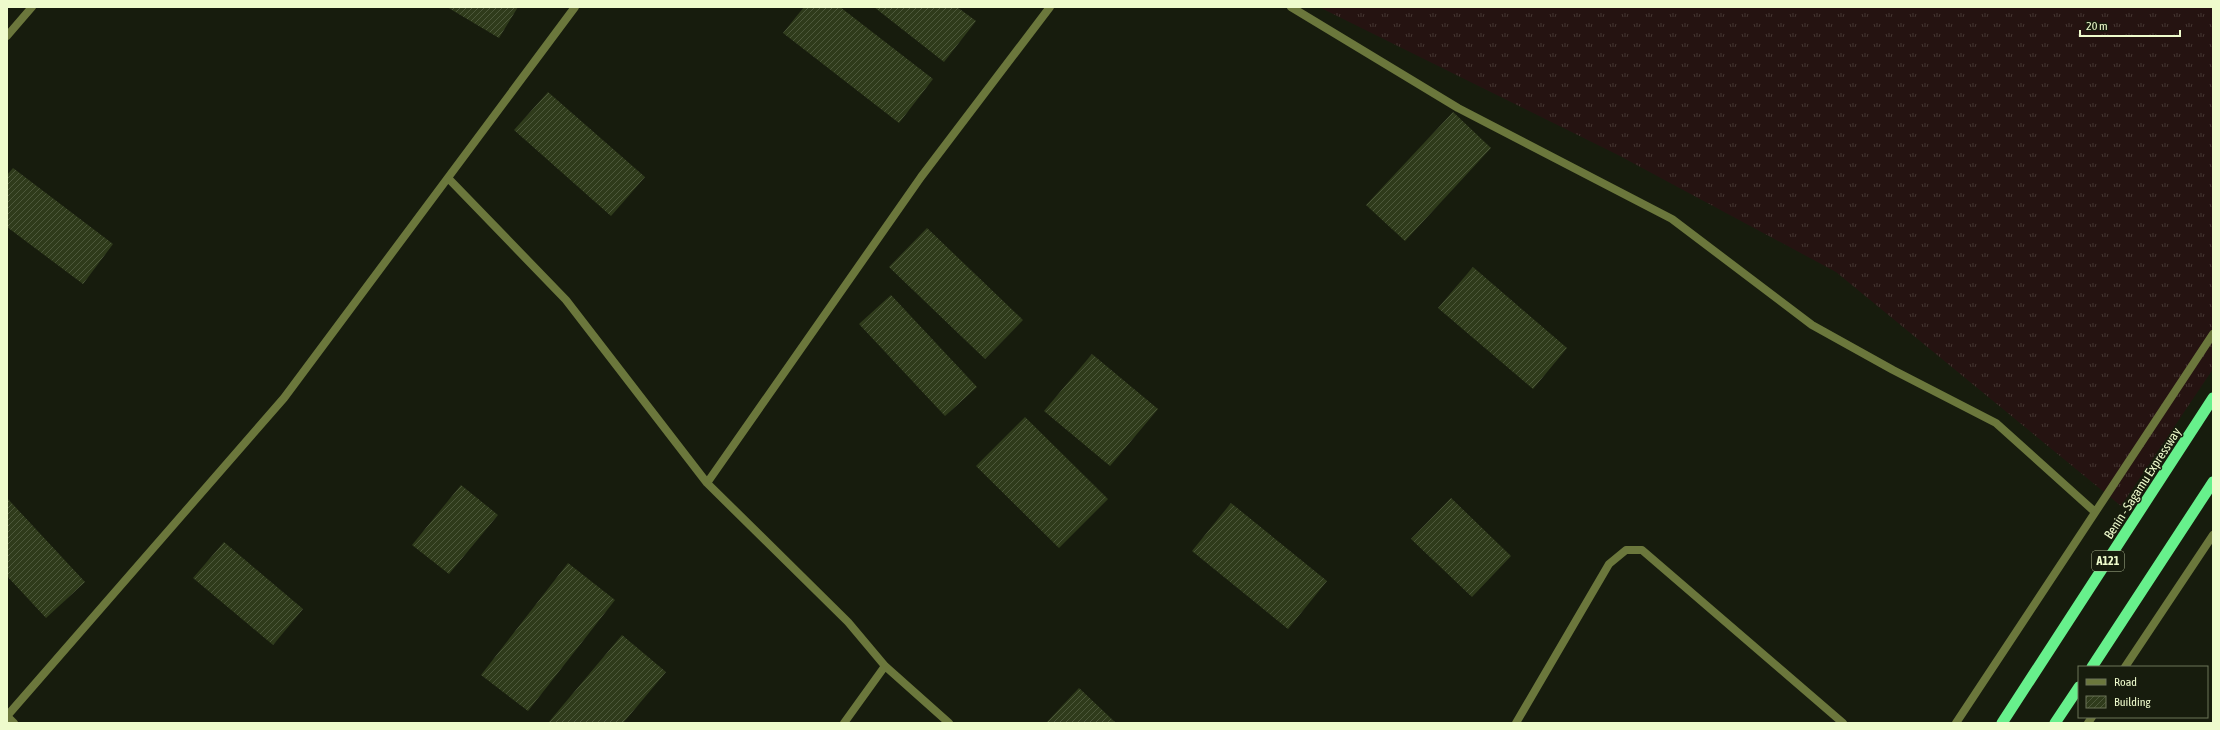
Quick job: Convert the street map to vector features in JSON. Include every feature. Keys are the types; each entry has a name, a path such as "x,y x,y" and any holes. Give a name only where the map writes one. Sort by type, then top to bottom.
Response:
{"highway":[{"name":"Benin - Sagamu Expressway","path":"2002,723 2213,398"},
{"path":"2093,666 2213,482"},
{"path":"2056,723 2078,689"}],"street":[{"path":"7,36 32,7"},
{"path":"14,723 7,716 284,398 575,7"},
{"path":"707,482 921,177 1050,7"},
{"path":"1291,7 1458,108 1672,219 1812,325 1892,370 1996,423 2095,512"},
{"path":"448,178 566,300 707,482 848,622 885,666 949,723"},
{"path":"1956,723 2213,334"},
{"path":"2126,666 2213,535"},
{"path":"1516,723 1609,564 1626,550 1642,550 1843,723"},
{"path":"844,723 885,666"}],"green space":[{"path":"1319,7 2213,7 2213,369 2121,506 1836,272 1618,155"}],"building":[{"path":"447,7 518,7 499,38"},
{"path":"804,7 840,7 933,79 899,123 783,33"},
{"path":"874,7 957,7 976,21 944,62"},
{"path":"548,92 645,177 611,216 514,130"},
{"path":"1453,112 1491,148 1405,241 1366,205"},
{"path":"13,168 113,244 83,284 7,227 7,175"},
{"path":"927,228 1023,320 985,359 889,267"},
{"path":"1473,267 1567,348 1533,389 1438,308"},
{"path":"891,295 977,387 945,416 859,324"},
{"path":"1092,354 1158,409 1110,466 1044,411"},
{"path":"1025,417 1108,499 1059,548 976,466"},
{"path":"461,485 498,515 449,574 412,545"},
{"path":"7,498 85,582 46,618 7,576"},
{"path":"1451,498 1511,556 1472,597 1411,539"},
{"path":"1231,503 1327,581 1288,629 1192,551"},
{"path":"224,542 303,609 273,645 193,578"},
{"path":"568,563 615,600 528,711 481,675"},
{"path":"622,635 666,672 623,723 548,723"},
{"path":"1079,688 1116,723 1046,723"}]}
